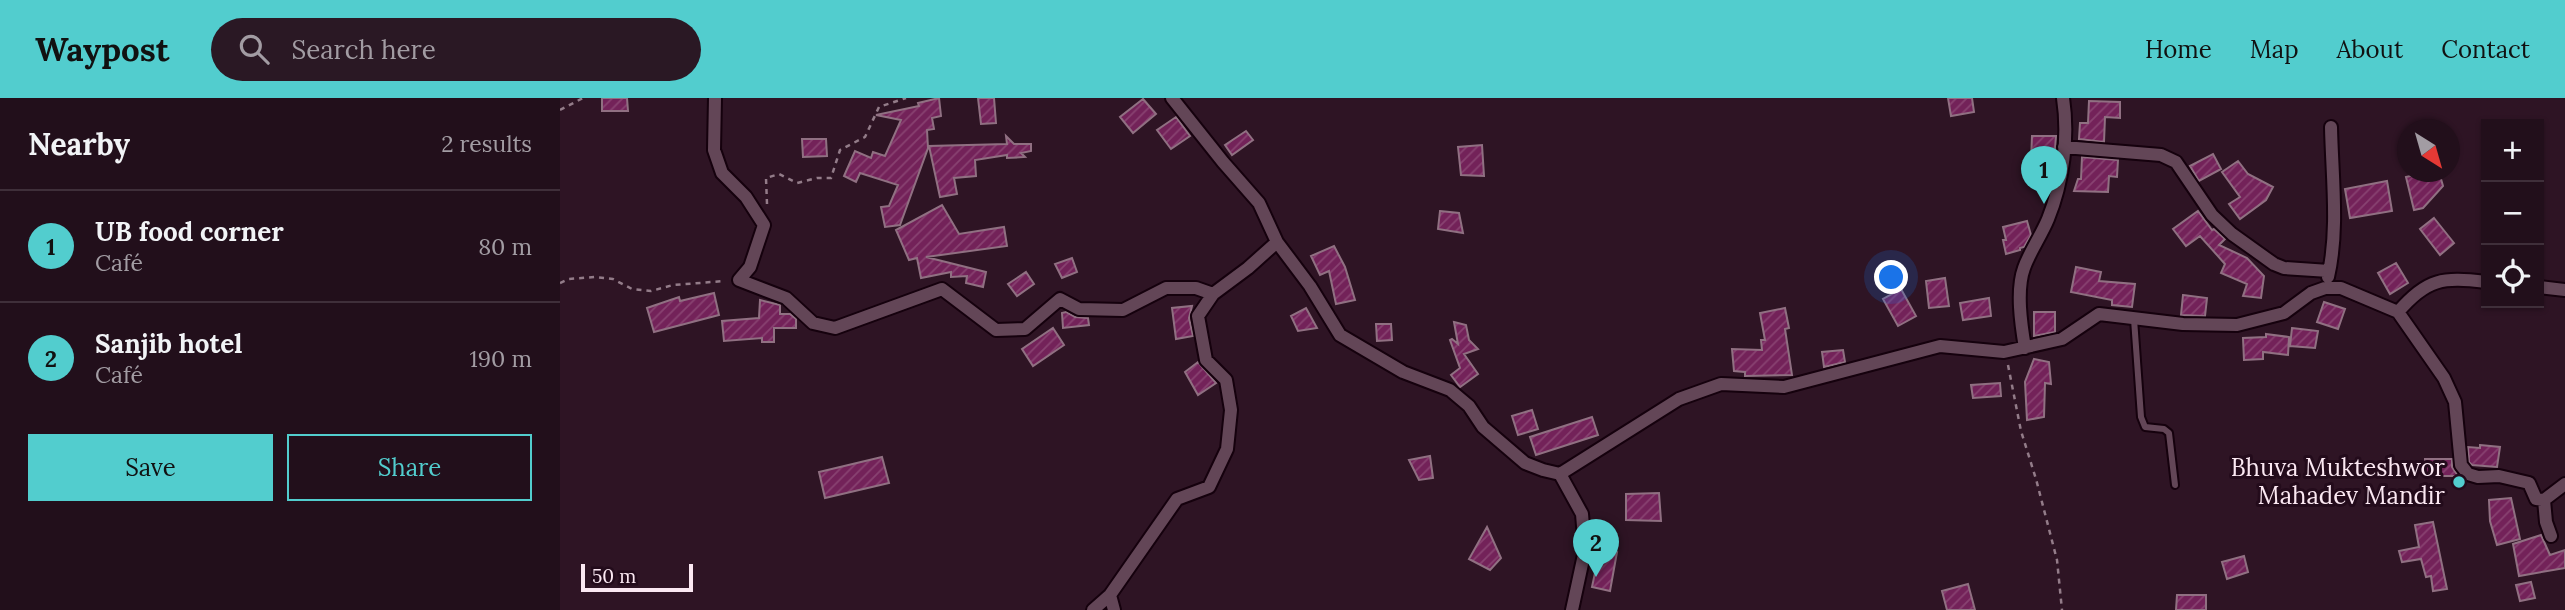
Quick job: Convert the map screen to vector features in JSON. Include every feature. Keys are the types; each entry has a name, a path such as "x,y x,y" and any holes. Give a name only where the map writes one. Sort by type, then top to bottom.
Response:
{"street":[{"path":"715,98 714,150 722,173 746,197 764,225 750,267 739,280 786,298 813,323 835,328 942,289 996,330 1025,329 1060,299 1079,309 1123,310 1166,288 1196,288 1213,294"},
{"path":"1172,98 1223,163 1259,203 1277,242 1310,286 1340,335 1403,372 1450,390 1469,406 1483,427 1525,463 1543,470 1560,474 1679,399 1721,384 1784,387 1940,346 2004,352 2062,339 2099,314 2183,324 2237,325 2284,313 2311,293 2325,288 2341,288 2398,312 2444,378 2455,402 2461,465 2468,474 2478,477 2499,476 2529,483 2536,499 2544,500 2565,484"},
{"path":"2025,348 2020,317 2024,270 2049,218 2067,127 2063,98"},
{"path":"2325,288 2333,257 2334,228 2330,127"},
{"path":"2064,147 2161,155 2176,162 2212,215 2232,234 2274,264 2284,268 2329,271"},
{"path":"1093,610 1110,595 1177,499 1209,487 1227,449 1231,410 1226,380 1206,360 1198,316 1213,294 1277,242"},
{"path":"2398,312 2414,293 2432,284 2451,278 2481,281"},
{"path":"2544,288 2565,290"},
{"path":"1560,474 1582,513 1586,550 1572,610"},
{"path":"2544,500 2546,522 2551,536"},
{"path":"1110,595 1114,610"}],"lane":[{"path":"2134,317 2141,417 2145,427 2164,429 2169,433 2175,485"}],"path":[{"path":"560,110 583,98"},
{"path":"759,217 768,210 766,178 779,174 797,183 831,178 840,150 865,137 879,107 906,98"},
{"path":"560,283 569,279 604,278 613,279 632,289 651,291 673,285 739,280"},
{"path":"2004,352 2021,431 2057,560 2062,610"}],"building":[{"path":"602,98 627,98 628,111 602,111"},
{"path":"939,98 941,116 932,118 934,129 927,130 928,148 900,225 885,227 881,207 889,206 898,185 860,173 856,182 844,176 855,151 871,158 873,152 885,156 901,120 876,115 919,106 918,103"},
{"path":"978,98 994,98 996,123 981,124"},
{"path":"1948,98 1972,98 1974,112 1951,116"},
{"path":"1143,99 1156,114 1133,133 1120,117"},
{"path":"2089,101 2120,102 2120,118 2105,117 2104,142 2079,139 2080,123 2088,123"},
{"path":"1176,117 1190,136 1171,149 1157,130"},
{"path":"1246,131 1253,140 1232,155 1225,145"},
{"path":"1006,136 1014,144 1031,144 1031,151 1021,153 1025,157 1007,158 1007,155 975,160 976,176 954,178 957,194 940,197 929,146 1007,144"},
{"path":"2032,136 2056,136 2054,161 2031,161"},
{"path":"802,139 826,139 827,156 803,157"},
{"path":"1482,145 1484,176 1461,175 1458,147"},
{"path":"2213,154 2221,169 2199,181 2190,166"},
{"path":"2082,157 2118,160 2117,177 2109,176 2108,192 2074,191 2078,179 2081,179"},
{"path":"2238,161 2248,174 2273,187 2266,200 2240,219 2229,204 2240,197 2222,172"},
{"path":"2387,181 2392,211 2350,218 2345,189"},
{"path":"2407,182 2442,182 2443,186 2423,208 2414,210"},
{"path":"942,205 959,234 1004,227 1007,246 926,257 986,272 983,287 966,283 967,276 951,277 951,272 921,278 917,258 909,260 896,230"},
{"path":"1440,211 1459,213 1463,233 1438,229"},
{"path":"2198,211 2212,230 2225,239 2219,245 2247,258 2264,276 2261,298 2243,296 2247,284 2221,273 2225,264 2200,236 2186,246 2173,229"},
{"path":"2434,218 2454,243 2440,255 2420,229"},
{"path":"2027,221 2031,235 2024,247 2006,254 2003,227"},
{"path":"1334,246 1345,267 1355,300 1336,304 1329,271 1320,275 1311,256"},
{"path":"1072,258 1077,272 1062,278 1055,264"},
{"path":"2396,263 2408,283 2390,294 2378,273"},
{"path":"2076,267 2101,272 2099,281 2135,284 2132,307 2112,305 2112,300 2071,292"},
{"path":"1026,272 1034,284 1017,296 1008,284"},
{"path":"1945,278 1949,306 1929,308 1926,281"},
{"path":"1901,289 1916,316 1898,326 1883,299"},
{"path":"714,293 719,315 654,332 647,308 679,297 680,301"},
{"path":"2183,295 2207,298 2205,316 2181,315"},
{"path":"1989,298 1991,316 1963,320 1960,303"},
{"path":"760,300 780,305 780,314 790,314 796,319 796,328 774,328 774,342 762,342 762,338 724,341 722,321 759,318"},
{"path":"2324,302 2345,309 2338,329 2317,322"},
{"path":"1192,306 1189,318 1193,336 1176,339 1172,308"},
{"path":"1306,308 1317,328 1298,331 1291,316"},
{"path":"1785,308 1789,328 1785,329 1792,375 1745,376 1745,372 1734,371 1732,349 1762,350 1761,340 1765,340 1760,313"},
{"path":"1066,312 1075,317 1088,318 1089,325 1063,328 1062,313"},
{"path":"2034,312 2055,312 2055,332 2034,336"},
{"path":"1454,322 1466,325 1469,340 1478,349 1464,354 1478,374 1460,387 1451,375 1460,368 1450,340 1458,344"},
{"path":"1376,324 1391,324 1392,340 1377,341"},
{"path":"1053,328 1064,345 1033,366 1022,349"},
{"path":"2292,328 2318,331 2315,348 2290,346"},
{"path":"2266,334 2289,337 2288,355 2263,352 2263,359 2244,360 2243,338 2266,337"},
{"path":"1843,350 1845,362 1824,367 1822,352"},
{"path":"2034,359 2049,362 2051,384 2045,383 2044,417 2027,420 2025,382"},
{"path":"1198,362 1216,383 1198,395 1185,372"},
{"path":"2000,383 2001,396 1973,398 1971,385"},
{"path":"1532,410 1538,429 1518,435 1512,416"},
{"path":"1592,417 1598,435 1536,455 1530,437"},
{"path":"2480,445 2500,447 2497,467 2472,465 2469,462 2468,447 2480,448"},
{"path":"1430,456 1433,478 1419,480 1409,460"},
{"path":"882,457 889,483 825,498 819,472"},
{"path":"2425,459 2452,459 2452,467 2458,476 2425,476"},
{"path":"1659,493 1661,521 1626,520 1626,494"},
{"path":"2511,498 2520,539 2497,545 2490,521 2489,500"},
{"path":"2433,522 2447,589 2433,591 2431,576 2426,577 2421,559 2402,562 2399,551 2419,547 2415,525"},
{"path":"1487,527 1501,558 1490,570 1469,559"},
{"path":"2541,535 2550,555 2565,550 2565,568 2519,576 2513,544"},
{"path":"1600,549 1617,552 1610,591 1592,587"},
{"path":"2244,556 2248,572 2227,579 2222,562"},
{"path":"2531,582 2535,598 2520,601 2516,585"},
{"path":"1968,584 1975,610 1947,610 1942,591"},
{"path":"2177,595 2206,595 2206,610 2176,610"}],"place":[{"name":"UB food corner","path":"2044,204"},
{"name":"Bhuva Mukteshwor Mahadev Mandir","path":"2459,482"},
{"name":"Sanjib hotel","path":"1596,577"}]}
